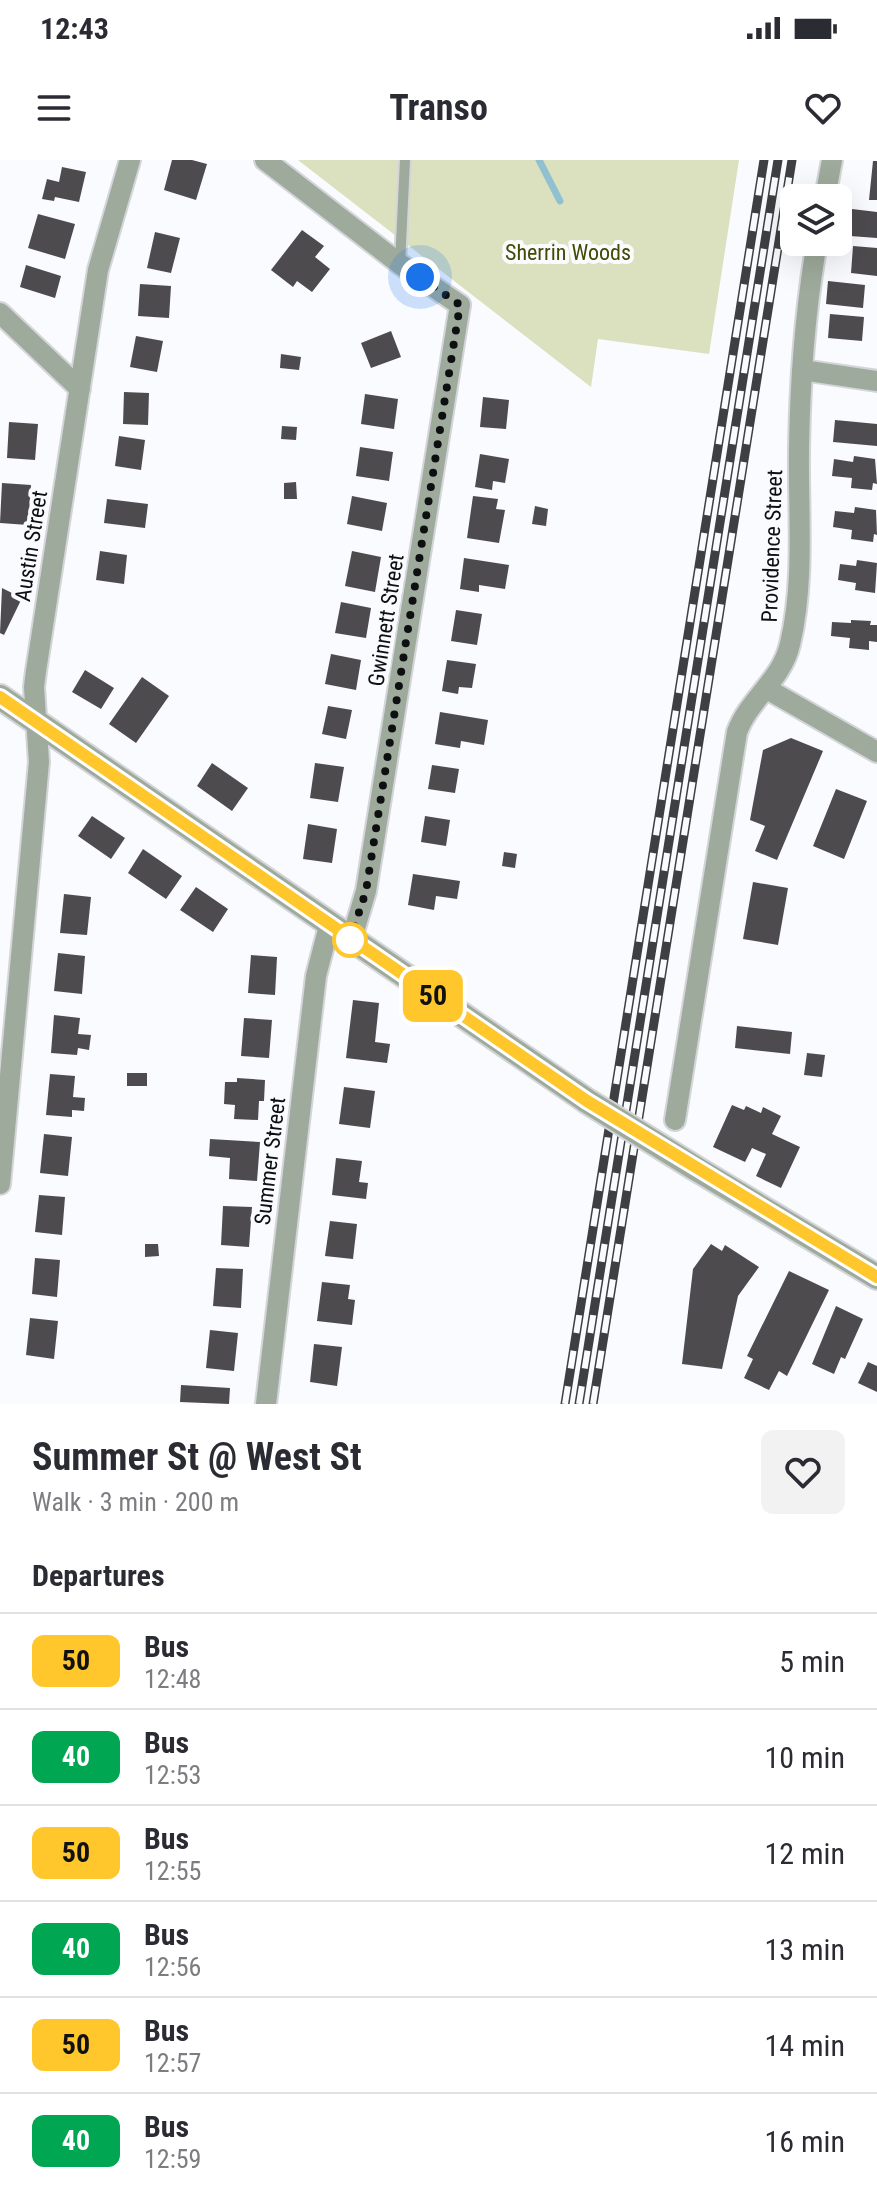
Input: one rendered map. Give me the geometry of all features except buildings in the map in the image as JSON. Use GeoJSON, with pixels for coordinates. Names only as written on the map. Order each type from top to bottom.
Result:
{"type":"FeatureCollection","features":[{"type":"Feature","properties":{"kind":"street","name":"Austin Street"},"geometry":{"type":"LineString","coordinates":[[0,1184],[39,762],[34,687],[36,671],[98,270],[130,160]]}},
{"type":"Feature","properties":{"kind":"street"},"geometry":{"type":"LineString","coordinates":[[265,160],[400,264]]}},
{"type":"Feature","properties":{"kind":"street"},"geometry":{"type":"LineString","coordinates":[[828,184],[832,160]]}},
{"type":"Feature","properties":{"kind":"street","name":"Providence Street"},"geometry":{"type":"LineString","coordinates":[[675,1120],[735,745],[741,723],[784,663],[794,619],[799,559],[804,326],[815,256]]}},
{"type":"Feature","properties":{"kind":"street","name":"Gwinnett Street"},"geometry":{"type":"LineString","coordinates":[[351,941],[366,891],[460,305],[400,264]]}},
{"type":"Feature","properties":{"kind":"street"},"geometry":{"type":"LineString","coordinates":[[0,313],[80,389]]}},
{"type":"Feature","properties":{"kind":"street"},"geometry":{"type":"LineString","coordinates":[[802,370],[877,381]]}},
{"type":"Feature","properties":{"kind":"street"},"geometry":{"type":"LineString","coordinates":[[767,689],[877,752]]}},
{"type":"Feature","properties":{"kind":"street"},"geometry":{"type":"LineString","coordinates":[[0,697],[587,1101],[877,1277]]}},
{"type":"Feature","properties":{"kind":"street","name":"Summer Street"},"geometry":{"type":"LineString","coordinates":[[266,1404],[316,976],[329,926]]}},
{"type":"Feature","properties":{"kind":"lane"},"geometry":{"type":"LineString","coordinates":[[400,264],[405,160]]}},
{"type":"Feature","properties":{"kind":"green space","name":"Sherrin Woods"},"geometry":{"type":"Polygon","coordinates":[[[298,160],[739,160],[709,354],[598,339],[591,387],[298,160]]]}},
{"type":"Feature","properties":{"kind":"waterway"},"geometry":{"type":"LineString","coordinates":[[539,160],[560,201]]}},
{"type":"Feature","properties":{"kind":"railway"},"geometry":{"type":"LineString","coordinates":[[565,1404],[764,160]]}},
{"type":"Feature","properties":{"kind":"railway"},"geometry":{"type":"LineString","coordinates":[[579,1404],[778,160]]}},
{"type":"Feature","properties":{"kind":"railway"},"geometry":{"type":"LineString","coordinates":[[593,1404],[792,160]]}},
{"type":"Feature","properties":{"kind":"bus line","name":"50"},"geometry":{"type":"LineString","coordinates":[[0,697],[587,1101],[877,1277]]}},
{"type":"Feature","properties":{"kind":"route"},"geometry":{"type":"LineString","coordinates":[[350,940],[366,891],[460,305],[420,277]]}}]}
